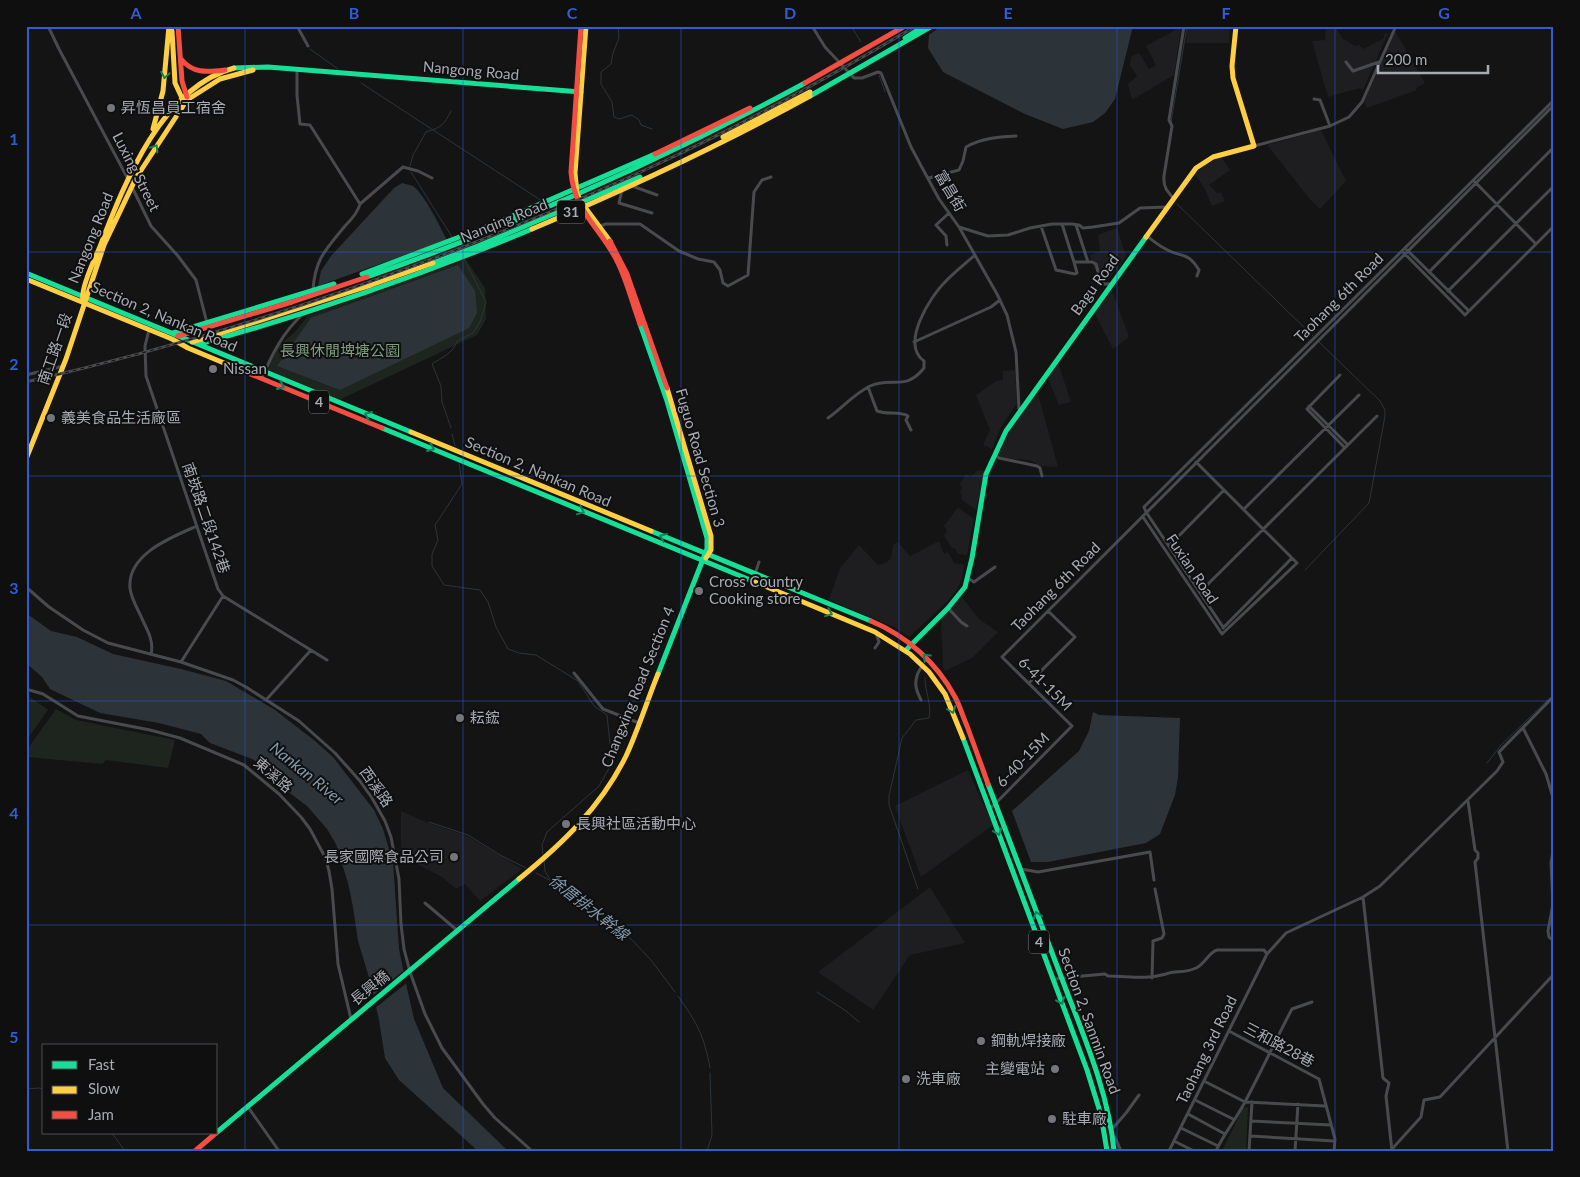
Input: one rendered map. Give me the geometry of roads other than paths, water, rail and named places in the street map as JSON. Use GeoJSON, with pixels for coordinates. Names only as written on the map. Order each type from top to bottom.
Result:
{"type":"FeatureCollection","features":[{"type":"Feature","properties":{"kind":"main road"},"geometry":{"type":"LineString","coordinates":[[170,26],[175,83],[186,97]]}},
{"type":"Feature","properties":{"kind":"main road"},"geometry":{"type":"LineString","coordinates":[[147,144],[159,107],[167,60],[170,26]]}},
{"type":"Feature","properties":{"kind":"main road"},"geometry":{"type":"LineString","coordinates":[[178,26],[182,81],[186,97]]}},
{"type":"Feature","properties":{"kind":"main road","name":"Fuguo Road Section 3"},"geometry":{"type":"LineString","coordinates":[[582,26],[575,192],[581,205],[614,255],[632,296],[687,452],[710,536],[711,550],[707,555]]}},
{"type":"Feature","properties":{"kind":"main road","name":"Fuguo Road Section 3"},"geometry":{"type":"LineString","coordinates":[[579,92],[586,26]]}},
{"type":"Feature","properties":{"kind":"main road","name":"31"},"geometry":{"type":"LineString","coordinates":[[175,336],[207,324],[312,293],[473,233],[575,192],[704,131],[840,62],[892,28],[899,26]]}},
{"type":"Feature","properties":{"kind":"main road","name":"Nanqing Road"},"geometry":{"type":"LineString","coordinates":[[175,336],[378,272],[492,230],[575,192],[658,158],[720,128],[905,26]]}},
{"type":"Feature","properties":{"kind":"main road","name":"Nanqing Road"},"geometry":{"type":"LineString","coordinates":[[185,346],[192,342],[371,285],[478,246],[564,210],[581,205],[699,150],[849,73],[924,26]]}},
{"type":"Feature","properties":{"kind":"main road","name":"31"},"geometry":{"type":"LineString","coordinates":[[185,346],[199,344],[306,312],[391,283],[493,245],[548,222],[581,205],[622,189],[719,144],[932,26]]}},
{"type":"Feature","properties":{"kind":"main road"},"geometry":{"type":"LineString","coordinates":[[1236,26],[1232,66],[1233,78],[1254,146]]}},
{"type":"Feature","properties":{"kind":"main road"},"geometry":{"type":"LineString","coordinates":[[181,59],[188,68],[198,72],[230,69]]}},
{"type":"Feature","properties":{"kind":"main road","name":"Nangong Road"},"geometry":{"type":"LineString","coordinates":[[84,298],[110,218],[147,144],[164,117],[204,82],[230,69],[248,67],[268,68],[579,92]]}},
{"type":"Feature","properties":{"kind":"main road","name":"Nangong Road"},"geometry":{"type":"LineString","coordinates":[[84,298],[104,244],[132,187],[186,97],[235,73],[268,68]]}},
{"type":"Feature","properties":{"kind":"main road"},"geometry":{"type":"LineString","coordinates":[[704,131],[720,128]]}},
{"type":"Feature","properties":{"kind":"main road"},"geometry":{"type":"LineString","coordinates":[[699,150],[719,144]]}},
{"type":"Feature","properties":{"kind":"main road","name":"Bagu Road"},"geometry":{"type":"LineString","coordinates":[[906,650],[960,595],[968,578],[986,474],[1006,431],[1019,411],[1196,168],[1206,160],[1254,146]]}},
{"type":"Feature","properties":{"kind":"main road"},"geometry":{"type":"LineString","coordinates":[[548,222],[564,210]]}},
{"type":"Feature","properties":{"kind":"main road"},"geometry":{"type":"LineString","coordinates":[[473,233],[492,230]]}},
{"type":"Feature","properties":{"kind":"main road"},"geometry":{"type":"LineString","coordinates":[[378,272],[388,264]]}},
{"type":"Feature","properties":{"kind":"main road","name":"Section 2, Nankan Road"},"geometry":{"type":"LineString","coordinates":[[26,273],[175,336],[199,344],[263,375],[702,562],[875,632],[906,650],[934,677],[949,701],[975,770]]}},
{"type":"Feature","properties":{"kind":"main road","name":"Section 2, Nankan Road"},"geometry":{"type":"LineString","coordinates":[[26,279],[84,298],[149,329],[166,336],[175,336],[185,346],[263,375],[899,634],[930,660],[956,698],[980,761]]}},
{"type":"Feature","properties":{"kind":"main road"},"geometry":{"type":"LineString","coordinates":[[371,285],[391,283]]}},
{"type":"Feature","properties":{"kind":"main road","name":"南工路一段"},"geometry":{"type":"LineString","coordinates":[[26,459],[64,366],[84,298]]}},
{"type":"Feature","properties":{"kind":"main road"},"geometry":{"type":"LineString","coordinates":[[702,562],[707,555]]}},
{"type":"Feature","properties":{"kind":"main road","name":"Changxing Road Section 4"},"geometry":{"type":"LineString","coordinates":[[408,973],[578,826],[596,806],[616,774],[639,723],[702,562]]}},
{"type":"Feature","properties":{"kind":"main road","name":"Section 2, Sanmin Road"},"geometry":{"type":"LineString","coordinates":[[980,761],[1080,1027],[1113,1131],[1114,1151]]}},
{"type":"Feature","properties":{"kind":"main road","name":"Section 2, Sanmin Road"},"geometry":{"type":"LineString","coordinates":[[975,770],[1084,1061],[1101,1115],[1106,1151]]}},
{"type":"Feature","properties":{"kind":"main road","name":"長興橋"},"geometry":{"type":"LineString","coordinates":[[218,1131],[408,973]]}},
{"type":"Feature","properties":{"kind":"main road","name":"長興橋"},"geometry":{"type":"LineString","coordinates":[[195,1151],[215,1134]]}},
{"type":"Feature","properties":{"kind":"street","name":"Luxing Street"},"geometry":{"type":"LineString","coordinates":[[48,26],[58,49],[129,180],[151,226],[178,256],[196,280],[207,324]]}},
{"type":"Feature","properties":{"kind":"street"},"geometry":{"type":"LineString","coordinates":[[297,26],[308,46]]}},
{"type":"Feature","properties":{"kind":"street"},"geometry":{"type":"LineString","coordinates":[[812,26],[824,47],[849,73]]}},
{"type":"Feature","properties":{"kind":"street"},"geometry":{"type":"LineString","coordinates":[[1174,198],[1166,190],[1164,184],[1172,126],[1169,120],[1184,26]]}},
{"type":"Feature","properties":{"kind":"street","name":"Bagu Road"},"geometry":{"type":"LineString","coordinates":[[1254,146],[1330,126],[1349,117],[1359,108],[1396,26]]}},
{"type":"Feature","properties":{"kind":"street"},"geometry":{"type":"LineString","coordinates":[[1346,62],[1353,71],[1380,61]]}},
{"type":"Feature","properties":{"kind":"street"},"geometry":{"type":"LineString","coordinates":[[297,70],[300,124],[310,124],[360,204]]}},
{"type":"Feature","properties":{"kind":"street","name":"富昌街"},"geometry":{"type":"LineString","coordinates":[[849,73],[858,79],[878,72],[882,74],[908,141],[939,198],[959,227],[1000,300],[1010,323],[1016,352],[1019,411]]}},
{"type":"Feature","properties":{"kind":"street"},"geometry":{"type":"LineString","coordinates":[[1314,100],[1320,100],[1330,126]]}},
{"type":"Feature","properties":{"kind":"street","name":"Taohang 6th Road"},"geometry":{"type":"LineString","coordinates":[[1475,182],[1554,100]]}},
{"type":"Feature","properties":{"kind":"street","name":"Taohang 6th Road"},"geometry":{"type":"LineString","coordinates":[[1146,512],[1144,507],[1554,106]]}},
{"type":"Feature","properties":{"kind":"street"},"geometry":{"type":"LineString","coordinates":[[929,178],[959,170],[966,147],[975,142],[1016,136]]}},
{"type":"Feature","properties":{"kind":"street"},"geometry":{"type":"LineString","coordinates":[[1429,272],[1554,147]]}},
{"type":"Feature","properties":{"kind":"street"},"geometry":{"type":"LineString","coordinates":[[263,375],[280,340],[306,312],[312,293],[315,268],[320,258],[352,219],[360,204],[403,167],[418,171],[432,178]]}},
{"type":"Feature","properties":{"kind":"street"},"geometry":{"type":"LineString","coordinates":[[597,228],[606,224],[640,224],[679,251],[698,259],[714,262],[720,270],[723,283],[728,286],[748,275],[754,192],[762,180],[771,177]]}},
{"type":"Feature","properties":{"kind":"street"},"geometry":{"type":"LineString","coordinates":[[1475,182],[1536,244]]}},
{"type":"Feature","properties":{"kind":"street"},"geometry":{"type":"LineString","coordinates":[[631,185],[658,195]]}},
{"type":"Feature","properties":{"kind":"street"},"geometry":{"type":"LineString","coordinates":[[1448,291],[1554,186]]}},
{"type":"Feature","properties":{"kind":"street"},"geometry":{"type":"LineString","coordinates":[[622,189],[619,203],[652,213]]}},
{"type":"Feature","properties":{"kind":"street"},"geometry":{"type":"LineString","coordinates":[[959,227],[988,236],[1008,235],[1041,226],[1076,224],[1084,228],[1119,224],[1140,208],[1168,208]]}},
{"type":"Feature","properties":{"kind":"street"},"geometry":{"type":"LineString","coordinates":[[947,245],[946,236],[936,225],[950,214]]}},
{"type":"Feature","properties":{"kind":"street"},"geometry":{"type":"LineString","coordinates":[[1041,226],[1056,270],[1077,273],[1062,224]]}},
{"type":"Feature","properties":{"kind":"street"},"geometry":{"type":"LineString","coordinates":[[1076,224],[1088,262]]}},
{"type":"Feature","properties":{"kind":"street"},"geometry":{"type":"LineString","coordinates":[[1405,251],[1465,315],[1554,226]]}},
{"type":"Feature","properties":{"kind":"street"},"geometry":{"type":"LineString","coordinates":[[1147,236],[1164,248],[1182,254],[1194,261],[1199,270],[1197,276]]}},
{"type":"Feature","properties":{"kind":"street"},"geometry":{"type":"LineString","coordinates":[[1405,251],[1469,311]]}},
{"type":"Feature","properties":{"kind":"street","name":"Taohang 6th Road"},"geometry":{"type":"LineString","coordinates":[[1002,657],[1405,251]]}},
{"type":"Feature","properties":{"kind":"street"},"geometry":{"type":"LineString","coordinates":[[828,418],[868,387],[881,383],[903,383],[919,374],[924,368],[924,361],[917,356],[914,342],[918,325],[933,297],[946,281],[975,255]]}},
{"type":"Feature","properties":{"kind":"street"},"geometry":{"type":"LineString","coordinates":[[1074,262],[1096,264],[1100,279],[1104,284],[1111,284]]}},
{"type":"Feature","properties":{"kind":"street"},"geometry":{"type":"LineString","coordinates":[[914,342],[992,307],[1000,300]]}},
{"type":"Feature","properties":{"kind":"street","name":"南崁路二段142巷"},"geometry":{"type":"LineString","coordinates":[[149,329],[145,346],[144,367],[146,376],[218,589],[223,596],[327,660]]}},
{"type":"Feature","properties":{"kind":"street"},"geometry":{"type":"LineString","coordinates":[[26,375],[64,366]]}},
{"type":"Feature","properties":{"kind":"street"},"geometry":{"type":"LineString","coordinates":[[1340,375],[1308,408],[1346,446]]}},
{"type":"Feature","properties":{"kind":"street"},"geometry":{"type":"LineString","coordinates":[[868,387],[877,411],[889,414],[903,413],[908,416],[906,420],[911,430]]}},
{"type":"Feature","properties":{"kind":"street"},"geometry":{"type":"LineString","coordinates":[[1244,510],[1359,395]]}},
{"type":"Feature","properties":{"kind":"street"},"geometry":{"type":"LineString","coordinates":[[1200,592],[1377,416]]}},
{"type":"Feature","properties":{"kind":"street"},"geometry":{"type":"LineString","coordinates":[[994,455],[999,458],[1037,466],[1040,468],[1042,476]]}},
{"type":"Feature","properties":{"kind":"street"},"geometry":{"type":"LineString","coordinates":[[1196,462],[1298,563],[1222,634]]}},
{"type":"Feature","properties":{"kind":"street"},"geometry":{"type":"LineString","coordinates":[[1169,546],[1224,490]]}},
{"type":"Feature","properties":{"kind":"street","name":"Fuxian Road"},"geometry":{"type":"LineString","coordinates":[[1146,512],[1223,627]]}},
{"type":"Feature","properties":{"kind":"street","name":"Fuxian Road"},"geometry":{"type":"LineString","coordinates":[[1142,517],[1222,634]]}},
{"type":"Feature","properties":{"kind":"street"},"geometry":{"type":"LineString","coordinates":[[151,654],[150,636],[130,588],[131,579],[138,560],[144,555],[175,536],[197,526]]}},
{"type":"Feature","properties":{"kind":"street"},"geometry":{"type":"LineString","coordinates":[[1222,634],[1223,627],[1292,558]]}},
{"type":"Feature","properties":{"kind":"street"},"geometry":{"type":"LineString","coordinates":[[755,574],[759,562]]}},
{"type":"Feature","properties":{"kind":"street"},"geometry":{"type":"LineString","coordinates":[[968,578],[974,582],[995,568]]}},
{"type":"Feature","properties":{"kind":"street","name":"西溪路"},"geometry":{"type":"LineString","coordinates":[[26,587],[49,608],[96,638],[125,649],[181,662],[233,680],[298,721],[335,753],[360,781],[372,798],[385,821],[391,837],[397,860],[401,924],[408,973],[422,1009],[447,1055],[495,1118],[532,1151]]}},
{"type":"Feature","properties":{"kind":"street"},"geometry":{"type":"LineString","coordinates":[[181,662],[223,596]]}},
{"type":"Feature","properties":{"kind":"street"},"geometry":{"type":"LineString","coordinates":[[948,608],[967,626]]}},
{"type":"Feature","properties":{"kind":"street"},"geometry":{"type":"LineString","coordinates":[[1029,684],[1075,637],[1048,611]]}},
{"type":"Feature","properties":{"kind":"street"},"geometry":{"type":"LineString","coordinates":[[875,632],[879,642],[875,648]]}},
{"type":"Feature","properties":{"kind":"street"},"geometry":{"type":"LineString","coordinates":[[266,700],[311,650]]}},
{"type":"Feature","properties":{"kind":"street","name":"6-41-15M"},"geometry":{"type":"LineString","coordinates":[[1002,657],[1072,726]]}},
{"type":"Feature","properties":{"kind":"street"},"geometry":{"type":"LineString","coordinates":[[921,700],[916,689],[916,682],[917,674],[922,668],[922,664]]}},
{"type":"Feature","properties":{"kind":"street"},"geometry":{"type":"LineString","coordinates":[[574,673],[603,709],[639,723]]}},
{"type":"Feature","properties":{"kind":"street","name":"東溪路"},"geometry":{"type":"LineString","coordinates":[[26,689],[43,694],[78,716],[180,738],[244,765],[296,811],[310,829],[325,857],[332,889],[338,964],[351,1020]]}},
{"type":"Feature","properties":{"kind":"street"},"geometry":{"type":"LineString","coordinates":[[1554,696],[1523,728],[1546,774],[1554,801]]}},
{"type":"Feature","properties":{"kind":"street","name":"6-40-15M"},"geometry":{"type":"LineString","coordinates":[[990,809],[1072,726]]}},
{"type":"Feature","properties":{"kind":"street","name":"Taohang 3rd Road"},"geometry":{"type":"LineString","coordinates":[[1170,1151],[1267,954],[1286,933],[1363,897],[1389,877],[1501,767],[1502,757],[1499,752],[1523,728]]}},
{"type":"Feature","properties":{"kind":"street"},"geometry":{"type":"LineString","coordinates":[[1468,801],[1475,850],[1478,853],[1478,858],[1475,862],[1508,1151]]}},
{"type":"Feature","properties":{"kind":"street"},"geometry":{"type":"LineString","coordinates":[[1554,845],[1551,863],[1553,904],[1548,931],[1549,938],[1554,941]]}},
{"type":"Feature","properties":{"kind":"street"},"geometry":{"type":"LineString","coordinates":[[1020,869],[1038,872],[1150,852],[1154,880]]}},
{"type":"Feature","properties":{"kind":"street"},"geometry":{"type":"LineString","coordinates":[[1152,978],[1153,941],[1162,938],[1164,934],[1155,889]]}},
{"type":"Feature","properties":{"kind":"street"},"geometry":{"type":"LineString","coordinates":[[1363,897],[1383,1078],[1388,1083],[1386,1096],[1392,1150]]}},
{"type":"Feature","properties":{"kind":"street"},"geometry":{"type":"LineString","coordinates":[[425,903],[458,930]]}},
{"type":"Feature","properties":{"kind":"street"},"geometry":{"type":"LineString","coordinates":[[1053,981],[1060,978],[1105,974],[1108,976],[1152,978],[1166,973],[1187,972],[1201,965],[1217,950],[1264,950],[1267,954]]}},
{"type":"Feature","properties":{"kind":"street"},"geometry":{"type":"LineString","coordinates":[[1392,1150],[1421,1117],[1424,1100],[1440,1097],[1554,974]]}},
{"type":"Feature","properties":{"kind":"street"},"geometry":{"type":"LineString","coordinates":[[1216,1151],[1233,1119],[1245,1102],[1292,1009],[1312,1002]]}},
{"type":"Feature","properties":{"kind":"street","name":"三和路28巷"},"geometry":{"type":"LineString","coordinates":[[1229,1031],[1319,1079],[1325,1106]]}},
{"type":"Feature","properties":{"kind":"street"},"geometry":{"type":"LineString","coordinates":[[1204,1081],[1245,1102],[1325,1106],[1334,1141],[1334,1151]]}},
{"type":"Feature","properties":{"kind":"street"},"geometry":{"type":"LineString","coordinates":[[1113,1131],[1139,1095]]}},
{"type":"Feature","properties":{"kind":"street"},"geometry":{"type":"LineString","coordinates":[[1195,1100],[1233,1119]]}},
{"type":"Feature","properties":{"kind":"street"},"geometry":{"type":"LineString","coordinates":[[1249,1151],[1252,1102]]}},
{"type":"Feature","properties":{"kind":"street"},"geometry":{"type":"LineString","coordinates":[[1295,1151],[1298,1104]]}},
{"type":"Feature","properties":{"kind":"street"},"geometry":{"type":"LineString","coordinates":[[247,1107],[279,1151]]}},
{"type":"Feature","properties":{"kind":"street"},"geometry":{"type":"LineString","coordinates":[[1188,1114],[1225,1134]]}},
{"type":"Feature","properties":{"kind":"street"},"geometry":{"type":"LineString","coordinates":[[1101,1115],[1113,1131],[1120,1151]]}},
{"type":"Feature","properties":{"kind":"street"},"geometry":{"type":"LineString","coordinates":[[1251,1121],[1330,1125]]}},
{"type":"Feature","properties":{"kind":"street"},"geometry":{"type":"LineString","coordinates":[[1181,1128],[1218,1146]]}},
{"type":"Feature","properties":{"kind":"street"},"geometry":{"type":"LineString","coordinates":[[1250,1136],[1334,1141]]}},
{"type":"Feature","properties":{"kind":"street"},"geometry":{"type":"LineString","coordinates":[[1174,1141],[1194,1151]]}},
{"type":"Feature","properties":{"kind":"water"},"geometry":{"type":"Polygon","coordinates":[[[941,26],[1133,26],[1115,99],[1105,113],[1093,122],[1063,129],[1025,114],[943,72],[928,48],[929,35],[941,26]]]}},
{"type":"Feature","properties":{"kind":"water"},"geometry":{"type":"Polygon","coordinates":[[[402,183],[413,186],[418,190],[447,240],[318,286],[321,271],[331,256],[394,188],[402,183]]]}},
{"type":"Feature","properties":{"kind":"water","name":"長興休閒埤塘公園"},"geometry":{"type":"Polygon","coordinates":[[[458,265],[475,291],[477,313],[469,328],[340,390],[277,366],[311,318],[458,265]]]}},
{"type":"Feature","properties":{"kind":"water","name":"Nankan River"},"geometry":{"type":"Polygon","coordinates":[[[26,613],[51,631],[77,637],[113,654],[226,681],[275,710],[333,757],[374,810],[383,829],[393,862],[399,949],[414,1019],[443,1088],[508,1151],[478,1151],[399,1080],[385,1058],[371,984],[358,941],[348,883],[336,844],[327,829],[307,806],[291,794],[277,775],[252,759],[210,743],[201,734],[159,723],[100,713],[50,689],[42,677],[26,663],[26,613]]]}},
{"type":"Feature","properties":{"kind":"water"},"geometry":{"type":"Polygon","coordinates":[[[1093,712],[1099,715],[1180,718],[1178,777],[1175,795],[1160,834],[1146,843],[1048,862],[1031,862],[1012,811],[1079,751],[1089,731],[1093,712]]]}},
{"type":"Feature","properties":{"kind":"waterway"},"geometry":{"type":"LineString","coordinates":[[618,26],[619,38],[611,64],[601,72],[601,84],[612,102],[614,117],[619,119],[632,115],[639,120],[641,125],[652,129]]}},
{"type":"Feature","properties":{"kind":"waterway"},"geometry":{"type":"LineString","coordinates":[[851,26],[861,42]]}},
{"type":"Feature","properties":{"kind":"waterway"},"geometry":{"type":"LineString","coordinates":[[1171,122],[1187,26]]}},
{"type":"Feature","properties":{"kind":"waterway"},"geometry":{"type":"LineString","coordinates":[[310,49],[338,69]]}},
{"type":"Feature","properties":{"kind":"waterway"},"geometry":{"type":"LineString","coordinates":[[879,75],[885,92]]}},
{"type":"Feature","properties":{"kind":"waterway"},"geometry":{"type":"LineString","coordinates":[[361,83],[542,201]]}},
{"type":"Feature","properties":{"kind":"waterway","name":"徐厝排水幹線"},"geometry":{"type":"LineString","coordinates":[[410,166],[413,155],[426,132],[442,125],[451,111]]}},
{"type":"Feature","properties":{"kind":"waterway","name":"徐厝排水幹線"},"geometry":{"type":"LineString","coordinates":[[411,172],[452,237]]}},
{"type":"Feature","properties":{"kind":"waterway"},"geometry":{"type":"LineString","coordinates":[[1177,204],[1313,336]]}},
{"type":"Feature","properties":{"kind":"waterway","name":"徐厝排水幹線"},"geometry":{"type":"LineString","coordinates":[[451,428],[442,402],[441,386],[432,364],[450,352],[457,341],[473,333],[480,322],[486,302],[464,259]]}},
{"type":"Feature","properties":{"kind":"waterway"},"geometry":{"type":"LineString","coordinates":[[1305,570],[1369,503],[1385,416],[1385,410],[1380,401],[1319,342]]}},
{"type":"Feature","properties":{"kind":"waterway","name":"徐厝排水幹線"},"geometry":{"type":"LineString","coordinates":[[452,434],[455,446]]}},
{"type":"Feature","properties":{"kind":"waterway","name":"徐厝排水幹線"},"geometry":{"type":"LineString","coordinates":[[459,463],[462,484],[435,525],[438,540],[432,554],[432,566],[444,585],[480,590],[488,602],[496,627],[508,649],[519,653],[536,655],[578,681],[594,706],[607,715],[612,763],[599,786],[547,832],[542,845],[543,855]]}},
{"type":"Feature","properties":{"kind":"waterway"},"geometry":{"type":"LineString","coordinates":[[918,889],[889,805],[889,796],[902,738],[916,720],[929,718],[930,708],[925,678]]}},
{"type":"Feature","properties":{"kind":"waterway"},"geometry":{"type":"LineString","coordinates":[[1487,763],[1502,744],[1554,694]]}},
{"type":"Feature","properties":{"kind":"waterway"},"geometry":{"type":"LineString","coordinates":[[429,822],[468,835],[500,855],[526,868]]}},
{"type":"Feature","properties":{"kind":"waterway","name":"徐厝排水幹線"},"geometry":{"type":"LineString","coordinates":[[544,861],[545,871],[551,881]]}},
{"type":"Feature","properties":{"kind":"waterway","name":"徐厝排水幹線"},"geometry":{"type":"LineString","coordinates":[[536,873],[582,897],[631,939],[651,960],[675,992]]}},
{"type":"Feature","properties":{"kind":"waterway"},"geometry":{"type":"LineString","coordinates":[[817,992],[859,1022]]}},
{"type":"Feature","properties":{"kind":"waterway","name":"徐厝排水幹線"},"geometry":{"type":"LineString","coordinates":[[678,996],[699,1030],[710,1068]]}},
{"type":"Feature","properties":{"kind":"waterway","name":"徐厝排水幹線"},"geometry":{"type":"LineString","coordinates":[[707,1151],[712,1135],[710,1073]]}},
{"type":"Feature","properties":{"kind":"waterway"},"geometry":{"type":"LineString","coordinates":[[26,1089],[42,1089]]}},
{"type":"Feature","properties":{"kind":"waterway"},"geometry":{"type":"LineString","coordinates":[[113,1134],[125,1151]]}},
{"type":"Feature","properties":{"kind":"railway"},"geometry":{"type":"LineString","coordinates":[[26,382],[108,362],[269,316],[349,289],[506,230],[660,163],[758,115],[916,26]]}},
{"type":"Feature","properties":{"kind":"place","name":"昇恆昌員工宿舍"},"geometry":{"type":"Point","coordinates":[111,108]}},
{"type":"Feature","properties":{"kind":"place","name":"Nissan"},"geometry":{"type":"Point","coordinates":[213,369]}},
{"type":"Feature","properties":{"kind":"place","name":"義美食品生活廠區"},"geometry":{"type":"Point","coordinates":[51,418]}},
{"type":"Feature","properties":{"kind":"place","name":"Cross Country Cooking store"},"geometry":{"type":"Point","coordinates":[699,591]}},
{"type":"Feature","properties":{"kind":"place","name":"耘鋐"},"geometry":{"type":"Point","coordinates":[460,718]}},
{"type":"Feature","properties":{"kind":"place","name":"長興社區活動中心"},"geometry":{"type":"Point","coordinates":[566,824]}},
{"type":"Feature","properties":{"kind":"place","name":"長家國際食品公司"},"geometry":{"type":"Point","coordinates":[454,857]}},
{"type":"Feature","properties":{"kind":"place","name":"鋼軌焊接廠"},"geometry":{"type":"Point","coordinates":[981,1041]}},
{"type":"Feature","properties":{"kind":"place","name":"主變電站"},"geometry":{"type":"Point","coordinates":[1055,1069]}},
{"type":"Feature","properties":{"kind":"place","name":"洗車廠"},"geometry":{"type":"Point","coordinates":[906,1079]}},
{"type":"Feature","properties":{"kind":"place","name":"駐車廠"},"geometry":{"type":"Point","coordinates":[1052,1119]}}]}
